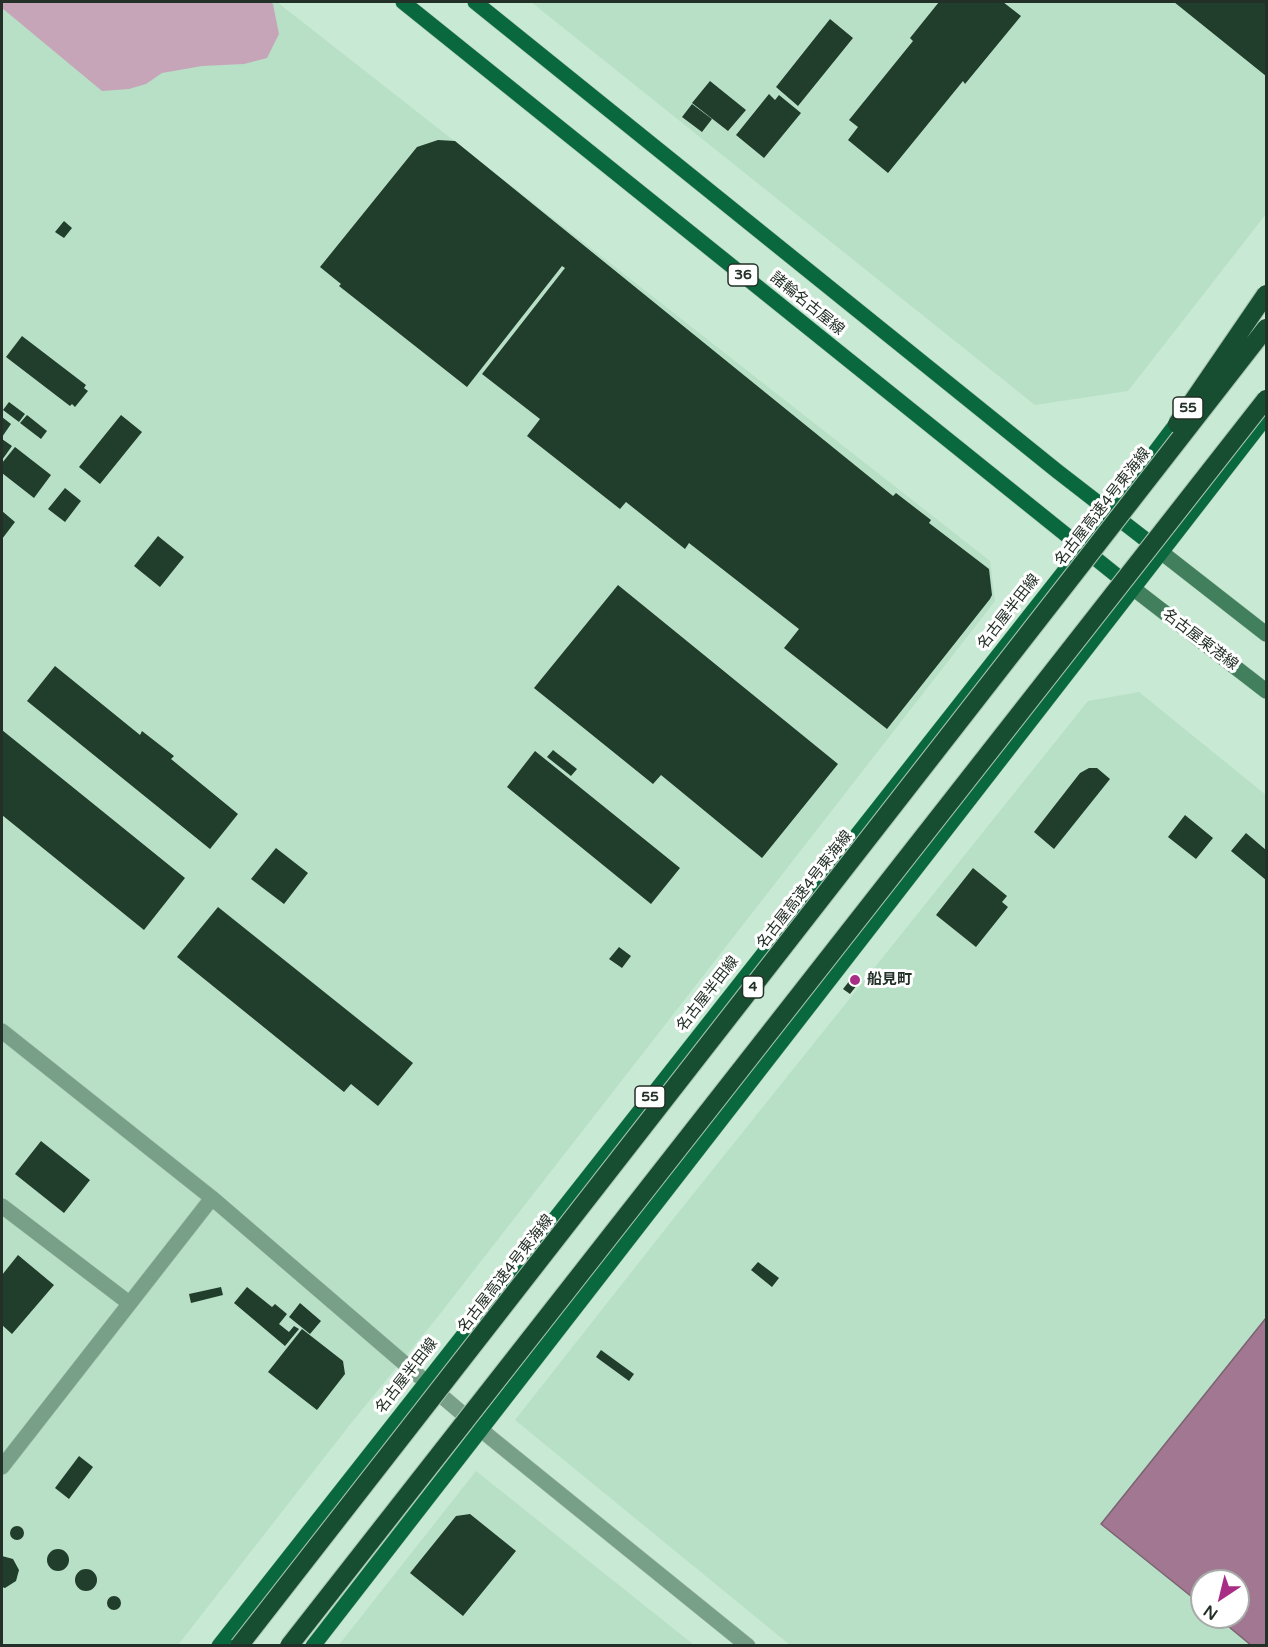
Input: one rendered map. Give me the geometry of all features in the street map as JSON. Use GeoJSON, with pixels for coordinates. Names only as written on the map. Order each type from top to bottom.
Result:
{"type":"FeatureCollection","features":[{"type":"Feature","properties":{"kind":"highway"},"geometry":{"type":"LineString","coordinates":[[1077,569],[1266,294]]}},
{"type":"Feature","properties":{"kind":"highway","name":"名古屋高速4号東海線"},"geometry":{"type":"LineString","coordinates":[[239,1646],[1266,328]]}},
{"type":"Feature","properties":{"kind":"highway"},"geometry":{"type":"LineString","coordinates":[[289,1646],[1266,399]]}},
{"type":"Feature","properties":{"kind":"main road","name":"諸輪名古屋線"},"geometry":{"type":"LineString","coordinates":[[403,2],[1134,589]]}},
{"type":"Feature","properties":{"kind":"main road","name":"諸輪名古屋線"},"geometry":{"type":"LineString","coordinates":[[475,2],[1161,552]]}},
{"type":"Feature","properties":{"kind":"main road","name":"名古屋半田線"},"geometry":{"type":"LineString","coordinates":[[219,1646],[1082,549],[1266,305]]}},
{"type":"Feature","properties":{"kind":"main road"},"geometry":{"type":"LineString","coordinates":[[312,1646],[1266,417]]}},
{"type":"Feature","properties":{"kind":"main road"},"geometry":{"type":"LineString","coordinates":[[1161,552],[1266,634]]}},
{"type":"Feature","properties":{"kind":"main road","name":"名古屋東港線"},"geometry":{"type":"LineString","coordinates":[[1134,589],[1266,691]]}},
{"type":"Feature","properties":{"kind":"street"},"geometry":{"type":"LineString","coordinates":[[2,1031],[212,1197],[482,1429],[748,1646]]}},
{"type":"Feature","properties":{"kind":"street"},"geometry":{"type":"LineString","coordinates":[[2,1467],[212,1197]]}},
{"type":"Feature","properties":{"kind":"street"},"geometry":{"type":"LineString","coordinates":[[2,1206],[129,1303]]}},
{"type":"Feature","properties":{"kind":"shaded area"},"geometry":{"type":"Polygon","coordinates":[[[2,2],[277,2],[990,561],[995,601],[436,1319],[352,1422],[178,1645],[2,1646],[2,2]]]}},
{"type":"Feature","properties":{"kind":"shaded area"},"geometry":{"type":"Polygon","coordinates":[[[2,2],[270,2],[273,4],[279,34],[267,58],[244,64],[202,66],[162,73],[146,84],[129,89],[102,91],[2,8],[2,2]]]}},
{"type":"Feature","properties":{"kind":"shaded area"},"geometry":{"type":"Polygon","coordinates":[[[531,2],[1266,2],[1266,214],[1128,391],[1035,405],[531,2]]]}},
{"type":"Feature","properties":{"kind":"shaded area"},"geometry":{"type":"Polygon","coordinates":[[[1139,692],[1266,795],[1266,1318],[1101,1524],[1190,1595],[1190,1629],[1232,1629],[1252,1645],[790,1645],[515,1420],[1088,701],[1139,692]]]}},
{"type":"Feature","properties":{"kind":"shaded area"},"geometry":{"type":"Polygon","coordinates":[[[1266,1318],[1266,1645],[1252,1646],[1231,1629],[1250,1629],[1250,1569],[1190,1569],[1190,1595],[1101,1524],[1266,1318]]]}},
{"type":"Feature","properties":{"kind":"shaded area"},"geometry":{"type":"Polygon","coordinates":[[[476,1471],[694,1645],[338,1646],[476,1471]]]}},
{"type":"Feature","properties":{"kind":"building"},"geometry":{"type":"Polygon","coordinates":[[[939,2],[1003,2],[1021,16],[965,84],[963,81],[888,173],[848,140],[858,127],[849,120],[913,41],[910,38],[939,2]]]}},
{"type":"Feature","properties":{"kind":"building"},"geometry":{"type":"Polygon","coordinates":[[[1174,2],[1266,2],[1266,76],[1174,2]]]}},
{"type":"Feature","properties":{"kind":"building"},"geometry":{"type":"Polygon","coordinates":[[[830,19],[853,38],[798,106],[776,87],[830,19]]]}},
{"type":"Feature","properties":{"kind":"building"},"geometry":{"type":"Polygon","coordinates":[[[710,81],[746,110],[728,131],[692,103],[710,81]]]}},
{"type":"Feature","properties":{"kind":"building"},"geometry":{"type":"Polygon","coordinates":[[[769,94],[775,100],[779,95],[801,113],[764,158],[736,135],[769,94]]]}},
{"type":"Feature","properties":{"kind":"building"},"geometry":{"type":"Polygon","coordinates":[[[692,104],[712,119],[702,132],[682,117],[692,104]]]}},
{"type":"Feature","properties":{"kind":"building"},"geometry":{"type":"Polygon","coordinates":[[[438,140],[455,141],[893,496],[896,493],[931,520],[929,523],[989,569],[992,595],[990,599],[887,729],[784,648],[799,629],[689,543],[685,549],[626,502],[620,509],[527,436],[540,419],[482,374],[565,268],[562,266],[467,387],[339,286],[341,284],[320,267],[417,147],[438,140]]]}},
{"type":"Feature","properties":{"kind":"building"},"geometry":{"type":"Polygon","coordinates":[[[64,221],[72,228],[64,238],[55,232],[64,221]]]}},
{"type":"Feature","properties":{"kind":"building"},"geometry":{"type":"Polygon","coordinates":[[[22,336],[86,385],[84,388],[88,391],[75,407],[72,404],[70,406],[6,357],[22,336]]]}},
{"type":"Feature","properties":{"kind":"building"},"geometry":{"type":"Polygon","coordinates":[[[9,402],[25,414],[19,422],[3,410],[9,402]]]}},
{"type":"Feature","properties":{"kind":"building"},"geometry":{"type":"Polygon","coordinates":[[[27,415],[47,431],[41,439],[20,423],[27,415]]]}},
{"type":"Feature","properties":{"kind":"building"},"geometry":{"type":"Polygon","coordinates":[[[121,415],[142,432],[100,484],[79,467],[121,415]]]}},
{"type":"Feature","properties":{"kind":"building"},"geometry":{"type":"Polygon","coordinates":[[[2,417],[11,424],[2,437],[2,417]]]}},
{"type":"Feature","properties":{"kind":"building"},"geometry":{"type":"Polygon","coordinates":[[[2,439],[12,446],[2,460],[2,439]]]}},
{"type":"Feature","properties":{"kind":"building"},"geometry":{"type":"Polygon","coordinates":[[[15,447],[51,475],[34,498],[2,473],[2,463],[15,447]]]}},
{"type":"Feature","properties":{"kind":"building"},"geometry":{"type":"Polygon","coordinates":[[[65,488],[81,501],[65,522],[48,509],[65,488]]]}},
{"type":"Feature","properties":{"kind":"building"},"geometry":{"type":"Polygon","coordinates":[[[2,511],[15,522],[2,539],[2,511]]]}},
{"type":"Feature","properties":{"kind":"building"},"geometry":{"type":"Polygon","coordinates":[[[158,536],[184,557],[160,587],[134,566],[158,536]]]}},
{"type":"Feature","properties":{"kind":"building"},"geometry":{"type":"Polygon","coordinates":[[[618,585],[838,764],[762,858],[661,775],[653,784],[534,688],[618,585]]]}},
{"type":"Feature","properties":{"kind":"building"},"geometry":{"type":"Polygon","coordinates":[[[55,666],[140,735],[142,731],[174,756],[171,759],[238,814],[210,849],[27,701],[55,666]]]}},
{"type":"Feature","properties":{"kind":"building"},"geometry":{"type":"Polygon","coordinates":[[[2,730],[185,878],[144,930],[2,815],[2,730]]]}},
{"type":"Feature","properties":{"kind":"building"},"geometry":{"type":"Polygon","coordinates":[[[553,750],[577,769],[571,776],[547,757],[553,750]]]}},
{"type":"Feature","properties":{"kind":"building"},"geometry":{"type":"Polygon","coordinates":[[[535,751],[680,868],[651,904],[507,787],[535,751]]]}},
{"type":"Feature","properties":{"kind":"building"},"geometry":{"type":"Polygon","coordinates":[[[1089,768],[1097,768],[1110,779],[1054,849],[1034,832],[1080,773],[1089,768]]]}},
{"type":"Feature","properties":{"kind":"building"},"geometry":{"type":"Polygon","coordinates":[[[1185,815],[1213,838],[1196,859],[1168,837],[1185,815]]]}},
{"type":"Feature","properties":{"kind":"building"},"geometry":{"type":"Polygon","coordinates":[[[1246,833],[1266,850],[1266,880],[1231,851],[1246,833]]]}},
{"type":"Feature","properties":{"kind":"building"},"geometry":{"type":"Polygon","coordinates":[[[276,848],[308,873],[284,904],[251,879],[276,848]]]}},
{"type":"Feature","properties":{"kind":"building"},"geometry":{"type":"Polygon","coordinates":[[[973,868],[1007,896],[1002,902],[1008,907],[976,947],[936,915],[973,868]]]}},
{"type":"Feature","properties":{"kind":"building"},"geometry":{"type":"Polygon","coordinates":[[[218,907],[413,1063],[378,1106],[351,1084],[344,1092],[177,957],[218,907]]]}},
{"type":"Feature","properties":{"kind":"building"},"geometry":{"type":"Polygon","coordinates":[[[619,947],[631,956],[622,968],[609,959],[619,947]]]}},
{"type":"Feature","properties":{"kind":"building"},"geometry":{"type":"Polygon","coordinates":[[[854,975],[861,980],[850,994],[843,989],[854,975]]]}},
{"type":"Feature","properties":{"kind":"building"},"geometry":{"type":"Polygon","coordinates":[[[41,1141],[90,1180],[64,1213],[15,1174],[41,1141]]]}},
{"type":"Feature","properties":{"kind":"building"},"geometry":{"type":"Polygon","coordinates":[[[18,1255],[54,1285],[12,1334],[2,1325],[2,1275],[18,1255]]]}},
{"type":"Feature","properties":{"kind":"building"},"geometry":{"type":"Polygon","coordinates":[[[758,1262],[779,1278],[772,1287],[751,1270],[758,1262]]]}},
{"type":"Feature","properties":{"kind":"building"},"geometry":{"type":"Polygon","coordinates":[[[221,1287],[223,1295],[191,1303],[189,1294],[221,1287]]]}},
{"type":"Feature","properties":{"kind":"building"},"geometry":{"type":"Polygon","coordinates":[[[247,1287],[272,1307],[275,1304],[287,1314],[279,1324],[289,1332],[294,1326],[299,1329],[285,1346],[234,1303],[247,1287]]]}},
{"type":"Feature","properties":{"kind":"building"},"geometry":{"type":"Polygon","coordinates":[[[300,1303],[321,1321],[310,1334],[289,1317],[300,1303]]]}},
{"type":"Feature","properties":{"kind":"building"},"geometry":{"type":"Polygon","coordinates":[[[302,1329],[343,1361],[345,1374],[317,1410],[268,1372],[302,1329]]]}},
{"type":"Feature","properties":{"kind":"building"},"geometry":{"type":"Polygon","coordinates":[[[601,1350],[634,1374],[629,1381],[596,1357],[601,1350]]]}},
{"type":"Feature","properties":{"kind":"building"},"geometry":{"type":"Polygon","coordinates":[[[79,1456],[93,1467],[69,1499],[55,1488],[79,1456]]]}},
{"type":"Feature","properties":{"kind":"building"},"geometry":{"type":"Polygon","coordinates":[[[470,1514],[516,1551],[463,1616],[410,1573],[456,1516],[470,1514]]]}},
{"type":"Feature","properties":{"kind":"building"},"geometry":{"type":"Polygon","coordinates":[[[14,1526],[20,1526],[24,1533],[20,1540],[14,1540],[10,1536],[10,1530],[14,1526]]]}},
{"type":"Feature","properties":{"kind":"building"},"geometry":{"type":"Polygon","coordinates":[[[58,1549],[66,1552],[69,1560],[66,1568],[58,1571],[50,1568],[47,1560],[50,1552],[58,1549]]]}},
{"type":"Feature","properties":{"kind":"building"},"geometry":{"type":"Polygon","coordinates":[[[2,1556],[13,1559],[19,1570],[16,1581],[5,1588],[2,1587],[2,1556]]]}},
{"type":"Feature","properties":{"kind":"building"},"geometry":{"type":"Polygon","coordinates":[[[86,1569],[94,1572],[97,1580],[94,1588],[86,1591],[78,1588],[75,1580],[78,1572],[86,1569]]]}},
{"type":"Feature","properties":{"kind":"building"},"geometry":{"type":"Polygon","coordinates":[[[111,1596],[117,1596],[121,1603],[117,1610],[111,1610],[107,1606],[107,1600],[111,1596]]]}},
{"type":"Feature","properties":{"kind":"place","name":"船見町"},"geometry":{"type":"Point","coordinates":[855,980]}}]}
